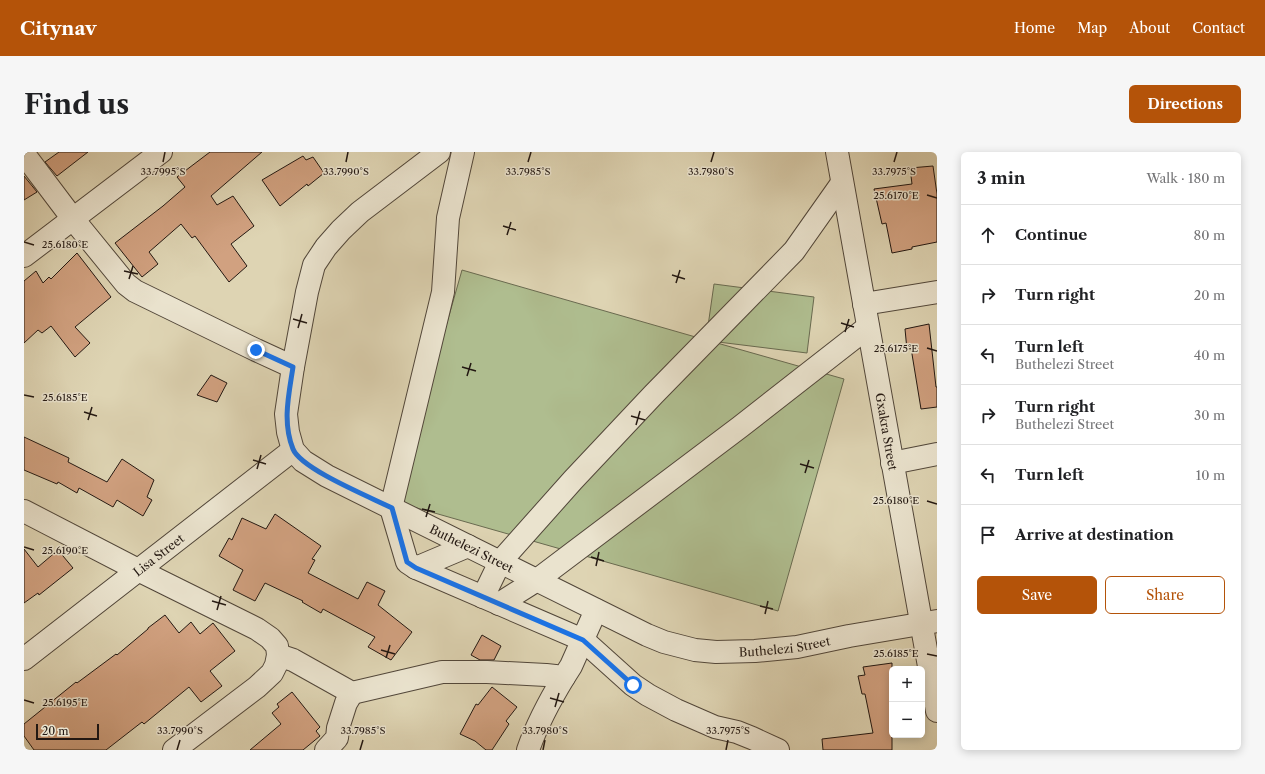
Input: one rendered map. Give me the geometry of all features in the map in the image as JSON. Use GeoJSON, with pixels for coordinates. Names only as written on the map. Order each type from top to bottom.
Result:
{"type":"FeatureCollection","features":[{"type":"Feature","properties":{"kind":"street"},"geometry":{"type":"LineString","coordinates":[[24,256],[161,152]]}},
{"type":"Feature","properties":{"kind":"street"},"geometry":{"type":"LineString","coordinates":[[293,450],[288,432],[286,414],[307,292],[314,265],[326,247],[360,212],[439,152]]}},
{"type":"Feature","properties":{"kind":"street"},"geometry":{"type":"LineString","coordinates":[[463,152],[448,218],[443,292],[392,508],[407,562],[416,568],[583,640],[633,685],[676,710],[716,727],[737,732],[778,750]]}},
{"type":"Feature","properties":{"kind":"street","name":"Gxakra Street"},"geometry":{"type":"LineString","coordinates":[[837,152],[892,463],[929,622],[937,711]]}},
{"type":"Feature","properties":{"kind":"street"},"geometry":{"type":"LineString","coordinates":[[24,154],[73,219],[126,284],[136,291],[293,367]]}},
{"type":"Feature","properties":{"kind":"street"},"geometry":{"type":"LineString","coordinates":[[491,601],[500,562],[573,480],[653,395],[794,251],[842,183]]}},
{"type":"Feature","properties":{"kind":"street"},"geometry":{"type":"LineString","coordinates":[[864,304],[937,292]]}},
{"type":"Feature","properties":{"kind":"street"},"geometry":{"type":"LineString","coordinates":[[491,601],[536,580],[740,427],[868,327]]}},
{"type":"Feature","properties":{"kind":"street","name":"Buthelezi Street"},"geometry":{"type":"LineString","coordinates":[[293,450],[303,461],[327,476],[596,610],[664,642],[695,650],[716,652],[755,651],[797,647],[929,622]]}},
{"type":"Feature","properties":{"kind":"street","name":"Lisa Street"},"geometry":{"type":"LineString","coordinates":[[24,659],[293,450]]}},
{"type":"Feature","properties":{"kind":"street"},"geometry":{"type":"LineString","coordinates":[[892,463],[937,454]]}},
{"type":"Feature","properties":{"kind":"street"},"geometry":{"type":"LineString","coordinates":[[24,511],[257,629],[270,638],[277,646],[278,655],[276,665],[272,673],[257,687],[174,750]]}},
{"type":"Feature","properties":{"kind":"street"},"geometry":{"type":"LineString","coordinates":[[416,568],[468,546]]}},
{"type":"Feature","properties":{"kind":"street"},"geometry":{"type":"LineString","coordinates":[[528,750],[550,701],[571,666],[596,610]]}},
{"type":"Feature","properties":{"kind":"street"},"geometry":{"type":"LineString","coordinates":[[278,655],[293,660],[352,693],[442,672],[487,672],[564,677]]}},
{"type":"Feature","properties":{"kind":"street"},"geometry":{"type":"LineString","coordinates":[[326,750],[337,738],[338,728],[344,709],[352,693]]}},
{"type":"Feature","properties":{"kind":"green space"},"geometry":{"type":"Polygon","coordinates":[[[462,270],[706,340],[714,284],[814,297],[807,353],[710,341],[844,379],[778,611],[396,502],[462,270]]]}},
{"type":"Feature","properties":{"kind":"building"},"geometry":{"type":"Polygon","coordinates":[[[59,152],[88,152],[57,176],[45,162],[59,152]]]}},
{"type":"Feature","properties":{"kind":"building"},"geometry":{"type":"Polygon","coordinates":[[[210,152],[262,152],[211,196],[217,205],[233,196],[254,226],[231,244],[247,266],[229,282],[195,236],[192,238],[181,224],[149,252],[158,264],[142,277],[115,243],[185,187],[177,177],[210,152]]]}},
{"type":"Feature","properties":{"kind":"building"},"geometry":{"type":"Polygon","coordinates":[[[303,156],[306,160],[313,157],[324,173],[308,186],[307,184],[280,206],[262,180],[303,156]]]}},
{"type":"Feature","properties":{"kind":"building"},"geometry":{"type":"Polygon","coordinates":[[[933,166],[937,194],[937,242],[892,253],[886,223],[882,224],[874,189],[912,184],[910,168],[933,166]]]}},
{"type":"Feature","properties":{"kind":"building"},"geometry":{"type":"Polygon","coordinates":[[[24,176],[37,192],[24,200],[24,176]]]}},
{"type":"Feature","properties":{"kind":"building"},"geometry":{"type":"Polygon","coordinates":[[[77,253],[111,297],[75,327],[90,343],[75,357],[51,326],[42,333],[38,330],[24,343],[24,281],[36,271],[43,283],[49,277],[51,279],[77,253]]]}},
{"type":"Feature","properties":{"kind":"building"},"geometry":{"type":"Polygon","coordinates":[[[929,324],[937,387],[937,407],[921,409],[911,348],[907,350],[905,329],[929,324]]]}},
{"type":"Feature","properties":{"kind":"building"},"geometry":{"type":"Polygon","coordinates":[[[211,375],[227,383],[217,402],[197,395],[211,375]]]}},
{"type":"Feature","properties":{"kind":"building"},"geometry":{"type":"Polygon","coordinates":[[[24,437],[69,458],[68,462],[107,482],[122,459],[154,480],[147,497],[152,500],[143,516],[117,500],[113,507],[79,488],[77,493],[58,482],[57,484],[24,470],[24,437]]]}},
{"type":"Feature","properties":{"kind":"building"},"geometry":{"type":"Polygon","coordinates":[[[275,514],[321,546],[312,559],[315,560],[308,573],[358,599],[367,582],[385,591],[378,605],[412,632],[391,660],[368,647],[375,637],[323,609],[321,613],[302,602],[303,601],[265,583],[255,601],[233,590],[243,570],[219,556],[229,538],[232,540],[242,518],[266,529],[275,514]]]}},
{"type":"Feature","properties":{"kind":"building"},"geometry":{"type":"Polygon","coordinates":[[[24,549],[38,567],[58,550],[73,568],[39,595],[38,593],[24,603],[24,549]]]}},
{"type":"Feature","properties":{"kind":"building"},"geometry":{"type":"Polygon","coordinates":[[[165,615],[179,633],[191,622],[200,634],[213,623],[235,651],[210,671],[222,686],[201,702],[189,687],[144,724],[142,722],[106,750],[34,750],[24,736],[24,724],[76,682],[77,683],[116,654],[117,655],[165,615]]]}},
{"type":"Feature","properties":{"kind":"building"},"geometry":{"type":"Polygon","coordinates":[[[482,635],[501,646],[494,660],[480,660],[471,655],[482,635]]]}},
{"type":"Feature","properties":{"kind":"building"},"geometry":{"type":"Polygon","coordinates":[[[892,663],[892,666],[889,666],[889,738],[892,738],[892,750],[823,750],[822,739],[873,733],[865,694],[862,694],[858,676],[865,675],[863,667],[892,663]]]}},
{"type":"Feature","properties":{"kind":"building"},"geometry":{"type":"Polygon","coordinates":[[[492,687],[517,707],[506,721],[509,724],[492,750],[486,750],[475,741],[460,734],[476,704],[478,705],[492,687]]]}},
{"type":"Feature","properties":{"kind":"building"},"geometry":{"type":"Polygon","coordinates":[[[292,692],[320,727],[316,731],[320,736],[303,750],[250,750],[281,724],[272,713],[279,707],[277,704],[292,692]]]}},
{"type":"Feature","properties":{"kind":"route"},"geometry":{"type":"LineString","coordinates":[[256,350],[293,367],[286,414],[288,432],[293,450],[303,461],[327,476],[392,508],[407,562],[416,568],[583,640],[633,685]]}}]}
